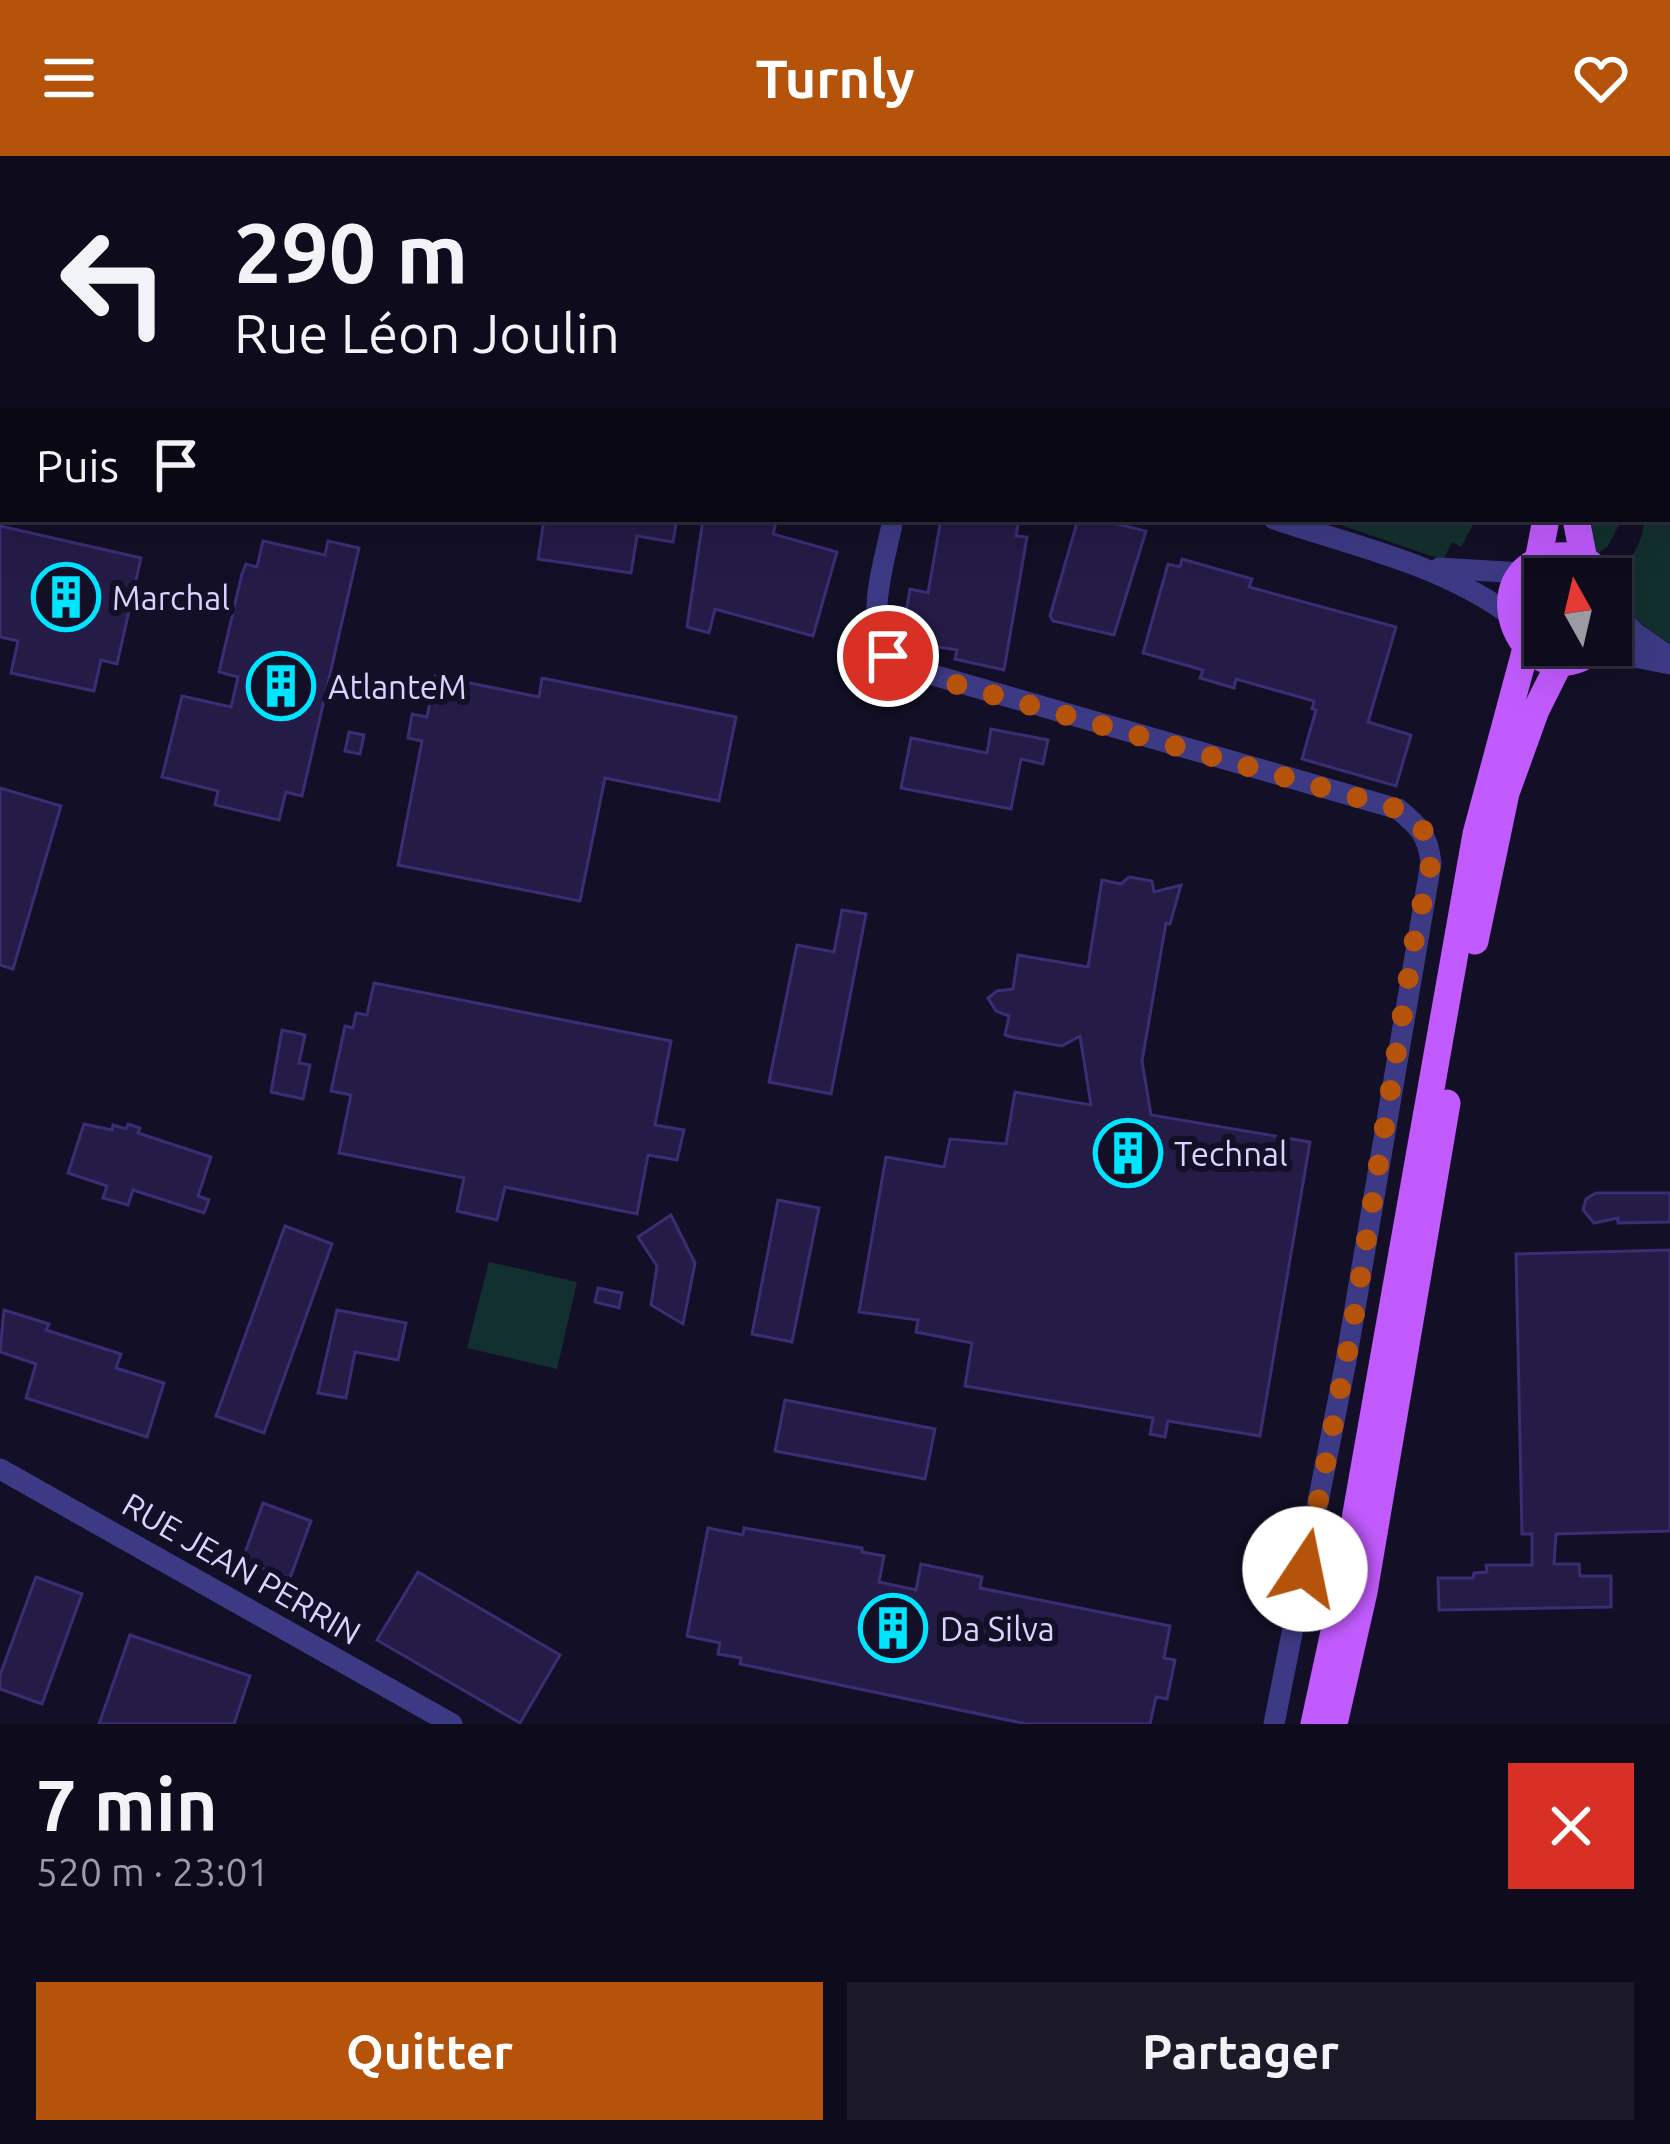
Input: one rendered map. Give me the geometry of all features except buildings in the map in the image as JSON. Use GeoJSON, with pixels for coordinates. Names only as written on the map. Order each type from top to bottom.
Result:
{"type":"FeatureCollection","features":[{"type":"Feature","properties":{"kind":"main road"},"geometry":{"type":"LineString","coordinates":[[1533,558],[1545,522]]}},
{"type":"Feature","properties":{"kind":"main road"},"geometry":{"type":"LineString","coordinates":[[1577,522],[1584,558]]}},
{"type":"Feature","properties":{"kind":"main road"},"geometry":{"type":"LineString","coordinates":[[1524,575],[1512,592],[1509,614],[1524,645]]}},
{"type":"Feature","properties":{"kind":"main road"},"geometry":{"type":"LineString","coordinates":[[1314,1724],[1340,1604],[1476,834],[1524,656]]}},
{"type":"Feature","properties":{"kind":"main road"},"geometry":{"type":"LineString","coordinates":[[1334,1724],[1364,1592],[1468,976],[1506,794],[1536,710],[1558,666]]}},
{"type":"Feature","properties":{"kind":"street"},"geometry":{"type":"LineString","coordinates":[[893,522],[877,634],[895,664],[1398,809],[1423,830],[1429,843],[1431,863],[1346,1361],[1274,1724]]}},
{"type":"Feature","properties":{"kind":"street"},"geometry":{"type":"LineString","coordinates":[[1283,522],[1421,566],[1479,592],[1509,614]]}},
{"type":"Feature","properties":{"kind":"street"},"geometry":{"type":"LineString","coordinates":[[1421,566],[1524,567]]}},
{"type":"Feature","properties":{"kind":"street"},"geometry":{"type":"LineString","coordinates":[[1632,630],[1670,660]]}},
{"type":"Feature","properties":{"kind":"street"},"geometry":{"type":"LineString","coordinates":[[1632,656],[1670,660]]}},
{"type":"Feature","properties":{"kind":"street","name":"RUE JEAN PERRIN"},"geometry":{"type":"LineString","coordinates":[[0,1469],[452,1724]]}},
{"type":"Feature","properties":{"kind":"green space"},"geometry":{"type":"Polygon","coordinates":[[[1332,522],[1474,522],[1461,547],[1452,542],[1443,560],[1332,522]]]}},
{"type":"Feature","properties":{"kind":"green space"},"geometry":{"type":"Polygon","coordinates":[[[1586,522],[1620,522],[1608,546],[1596,555],[1586,522]]]}},
{"type":"Feature","properties":{"kind":"green space"},"geometry":{"type":"Polygon","coordinates":[[[1644,522],[1670,522],[1670,643],[1632,614],[1632,558],[1644,522]]]}},
{"type":"Feature","properties":{"kind":"green space"},"geometry":{"type":"Polygon","coordinates":[[[489,1262],[577,1282],[557,1369],[467,1348],[489,1262]]]}},
{"type":"Feature","properties":{"kind":"place","name":"Marchal"},"geometry":{"type":"Point","coordinates":[66,597]}},
{"type":"Feature","properties":{"kind":"place","name":"AtlanteM"},"geometry":{"type":"Point","coordinates":[281,686]}},
{"type":"Feature","properties":{"kind":"place","name":"Technal"},"geometry":{"type":"Point","coordinates":[1128,1153]}},
{"type":"Feature","properties":{"kind":"place","name":"Da Silva"},"geometry":{"type":"Point","coordinates":[893,1628]}},
{"type":"Feature","properties":{"kind":"route"},"geometry":{"type":"LineString","coordinates":[[888,656],[909,671],[1398,809],[1423,830],[1429,843],[1431,863],[1415,936],[1366,1250],[1305,1569]]}}]}
